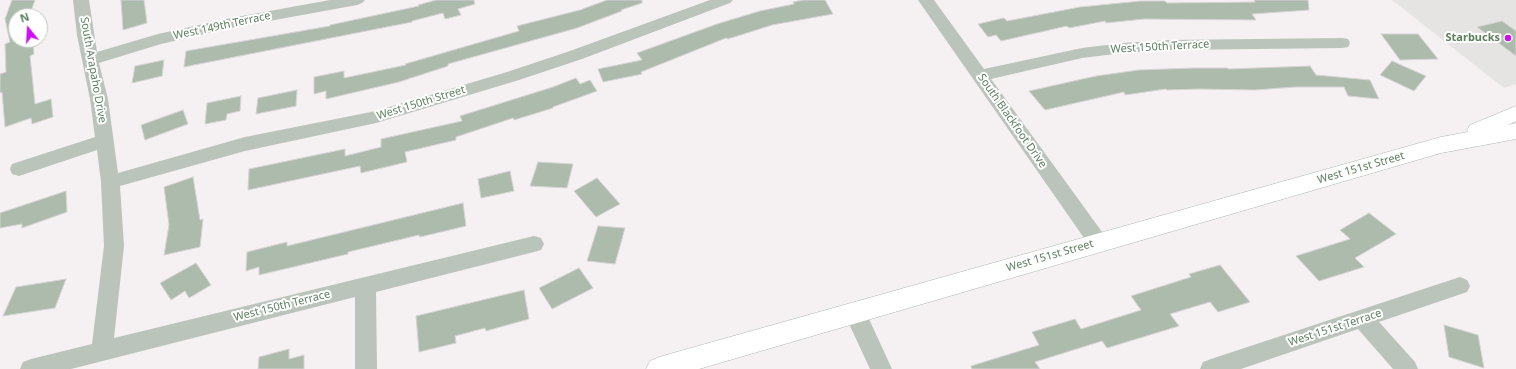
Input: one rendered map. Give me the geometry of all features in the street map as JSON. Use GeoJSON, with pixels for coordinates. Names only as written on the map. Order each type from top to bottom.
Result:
{"type":"FeatureCollection","features":[{"type":"Feature","properties":{"kind":"main road","name":"West 151st Street"},"geometry":{"type":"LineString","coordinates":[[1441,145],[1516,112]]}},
{"type":"Feature","properties":{"kind":"main road","name":"West 151st Street"},"geometry":{"type":"LineString","coordinates":[[659,369],[1098,242],[1441,145],[1510,131]]}},
{"type":"Feature","properties":{"kind":"street","name":"South Arapaho Drive"},"geometry":{"type":"LineString","coordinates":[[81,0],[85,35],[99,99],[110,182],[114,246],[102,351]]}},
{"type":"Feature","properties":{"kind":"street","name":"West 149th Terrace"},"geometry":{"type":"LineString","coordinates":[[90,60],[158,39],[231,23],[357,0]]}},
{"type":"Feature","properties":{"kind":"street","name":"West 150th Street"},"geometry":{"type":"LineString","coordinates":[[110,182],[245,144],[376,117],[569,58],[726,0]]}},
{"type":"Feature","properties":{"kind":"street","name":"South Blackfoot Drive"},"geometry":{"type":"LineString","coordinates":[[926,0],[1098,242]]}},
{"type":"Feature","properties":{"kind":"street","name":"West 150th Terrace"},"geometry":{"type":"LineString","coordinates":[[980,76],[1082,53],[1123,48],[1170,45],[1342,43]]}},
{"type":"Feature","properties":{"kind":"street"},"geometry":{"type":"LineString","coordinates":[[19,169],[104,141]]}},
{"type":"Feature","properties":{"kind":"street","name":"West 150th Terrace"},"geometry":{"type":"LineString","coordinates":[[31,369],[534,244]]}},
{"type":"Feature","properties":{"kind":"street"},"geometry":{"type":"LineString","coordinates":[[365,286],[366,369]]}},
{"type":"Feature","properties":{"kind":"street","name":"West 151st Terrace"},"geometry":{"type":"LineString","coordinates":[[1211,369],[1460,286]]}},
{"type":"Feature","properties":{"kind":"street"},"geometry":{"type":"LineString","coordinates":[[855,313],[881,369]]}},
{"type":"Feature","properties":{"kind":"street"},"geometry":{"type":"LineString","coordinates":[[1362,319],[1407,369]]}},
{"type":"Feature","properties":{"kind":"shaded area"},"geometry":{"type":"Polygon","coordinates":[[[1392,0],[1516,0],[1516,84],[1504,88],[1392,0]]]}},
{"type":"Feature","properties":{"kind":"building"},"geometry":{"type":"Polygon","coordinates":[[[12,0],[35,0],[32,8],[9,8],[12,0]]]}},
{"type":"Feature","properties":{"kind":"building"},"geometry":{"type":"Polygon","coordinates":[[[121,0],[144,0],[147,23],[123,30],[121,0]]]}},
{"type":"Feature","properties":{"kind":"building"},"geometry":{"type":"Polygon","coordinates":[[[436,0],[474,0],[475,4],[458,9],[461,15],[445,19],[443,13],[412,22],[184,67],[186,51],[330,26],[419,6],[418,5],[436,0]]]}},
{"type":"Feature","properties":{"kind":"building"},"geometry":{"type":"Polygon","coordinates":[[[607,0],[642,0],[642,3],[577,28],[448,64],[448,66],[399,82],[326,99],[326,91],[314,94],[314,77],[344,71],[344,78],[406,65],[405,64],[519,31],[517,26],[580,10],[607,0]]]}},
{"type":"Feature","properties":{"kind":"building"},"geometry":{"type":"Polygon","coordinates":[[[803,0],[825,0],[833,14],[772,25],[728,39],[726,38],[641,72],[642,74],[603,82],[598,69],[642,60],[637,53],[717,24],[760,11],[794,4],[793,2],[803,0]]]}},
{"type":"Feature","properties":{"kind":"building"},"geometry":{"type":"Polygon","coordinates":[[[1254,0],[1308,0],[1309,10],[1252,14],[1256,20],[1144,19],[1106,23],[1105,21],[1069,28],[1067,26],[1001,41],[996,35],[988,37],[978,24],[1004,18],[1007,21],[1080,7],[1141,1],[1165,1],[1167,3],[1255,2],[1254,0]]]}},
{"type":"Feature","properties":{"kind":"building"},"geometry":{"type":"Polygon","coordinates":[[[8,11],[8,33],[5,19],[8,11]]]}},
{"type":"Feature","properties":{"kind":"building"},"geometry":{"type":"Polygon","coordinates":[[[1502,21],[1516,31],[1516,56],[1477,27],[1502,21]]]}},
{"type":"Feature","properties":{"kind":"building"},"geometry":{"type":"Polygon","coordinates":[[[1381,34],[1418,34],[1438,59],[1400,60],[1381,34]]]}},
{"type":"Feature","properties":{"kind":"building"},"geometry":{"type":"Polygon","coordinates":[[[8,43],[8,48],[34,48],[34,54],[30,56],[35,104],[51,99],[53,117],[32,124],[31,118],[5,127],[2,92],[0,93],[0,74],[6,72],[5,44],[8,43]]]}},
{"type":"Feature","properties":{"kind":"building"},"geometry":{"type":"Polygon","coordinates":[[[164,60],[162,76],[132,83],[135,66],[164,60]]]}},
{"type":"Feature","properties":{"kind":"building"},"geometry":{"type":"Polygon","coordinates":[[[1392,61],[1426,76],[1414,91],[1380,75],[1392,61]]]}},
{"type":"Feature","properties":{"kind":"building"},"geometry":{"type":"Polygon","coordinates":[[[1310,66],[1316,75],[1370,80],[1379,99],[1348,96],[1344,87],[1295,87],[1255,90],[1166,89],[1125,95],[1124,92],[1045,110],[1029,91],[1096,76],[1139,70],[1310,66]]]}},
{"type":"Feature","properties":{"kind":"building"},"geometry":{"type":"Polygon","coordinates":[[[576,78],[580,84],[590,80],[597,91],[553,108],[514,120],[513,118],[456,137],[456,140],[405,152],[407,162],[361,173],[360,166],[248,190],[249,169],[345,149],[345,156],[381,147],[381,139],[462,121],[460,116],[553,87],[576,78]]]}},
{"type":"Feature","properties":{"kind":"building"},"geometry":{"type":"Polygon","coordinates":[[[297,90],[296,106],[256,114],[258,98],[297,90]]]}},
{"type":"Feature","properties":{"kind":"building"},"geometry":{"type":"Polygon","coordinates":[[[241,96],[240,111],[227,114],[226,120],[205,124],[207,103],[241,96]]]}},
{"type":"Feature","properties":{"kind":"building"},"geometry":{"type":"Polygon","coordinates":[[[183,110],[188,124],[145,140],[141,125],[183,110]]]}},
{"type":"Feature","properties":{"kind":"building"},"geometry":{"type":"Polygon","coordinates":[[[538,162],[573,164],[567,188],[530,186],[538,162]]]}},
{"type":"Feature","properties":{"kind":"building"},"geometry":{"type":"Polygon","coordinates":[[[510,171],[514,191],[481,198],[478,179],[510,171]]]}},
{"type":"Feature","properties":{"kind":"building"},"geometry":{"type":"Polygon","coordinates":[[[193,177],[200,220],[203,219],[200,247],[164,255],[169,225],[164,187],[193,177]]]}},
{"type":"Feature","properties":{"kind":"building"},"geometry":{"type":"Polygon","coordinates":[[[597,178],[620,204],[596,217],[574,191],[597,178]]]}},
{"type":"Feature","properties":{"kind":"building"},"geometry":{"type":"Polygon","coordinates":[[[66,191],[67,212],[22,228],[22,224],[0,228],[0,213],[66,191]]]}},
{"type":"Feature","properties":{"kind":"building"},"geometry":{"type":"Polygon","coordinates":[[[463,203],[466,226],[420,237],[419,235],[348,252],[348,254],[259,275],[259,267],[246,271],[247,252],[287,242],[287,246],[463,203]]]}},
{"type":"Feature","properties":{"kind":"building"},"geometry":{"type":"Polygon","coordinates":[[[1369,213],[1396,234],[1355,258],[1364,267],[1319,281],[1296,256],[1350,239],[1340,230],[1369,213]]]}},
{"type":"Feature","properties":{"kind":"building"},"geometry":{"type":"Polygon","coordinates":[[[598,226],[625,228],[615,264],[587,261],[598,226]]]}},
{"type":"Feature","properties":{"kind":"building"},"geometry":{"type":"Polygon","coordinates":[[[196,263],[211,285],[189,298],[185,291],[171,300],[160,283],[196,263]]]}},
{"type":"Feature","properties":{"kind":"building"},"geometry":{"type":"Polygon","coordinates":[[[1220,265],[1250,302],[1218,312],[1210,302],[1170,314],[1179,326],[1107,348],[1102,341],[1035,362],[1040,369],[972,369],[971,366],[1039,345],[1032,332],[1075,319],[1081,329],[1141,310],[1131,296],[1191,277],[1189,274],[1220,265]]]}},
{"type":"Feature","properties":{"kind":"building"},"geometry":{"type":"Polygon","coordinates":[[[579,268],[593,288],[552,309],[539,288],[579,268]]]}},
{"type":"Feature","properties":{"kind":"building"},"geometry":{"type":"Polygon","coordinates":[[[66,279],[55,308],[3,316],[16,287],[66,279]]]}},
{"type":"Feature","properties":{"kind":"building"},"geometry":{"type":"Polygon","coordinates":[[[524,290],[529,319],[486,331],[485,328],[455,336],[456,343],[419,352],[416,316],[524,290]]]}},
{"type":"Feature","properties":{"kind":"building"},"geometry":{"type":"Polygon","coordinates":[[[1444,325],[1478,335],[1484,368],[1449,357],[1444,325]]]}},
{"type":"Feature","properties":{"kind":"building"},"geometry":{"type":"Polygon","coordinates":[[[289,349],[289,359],[304,355],[304,369],[258,369],[259,357],[289,349]]]}},
{"type":"Feature","properties":{"kind":"place","name":"Starbucks"},"geometry":{"type":"Point","coordinates":[1508,38]}}]}
